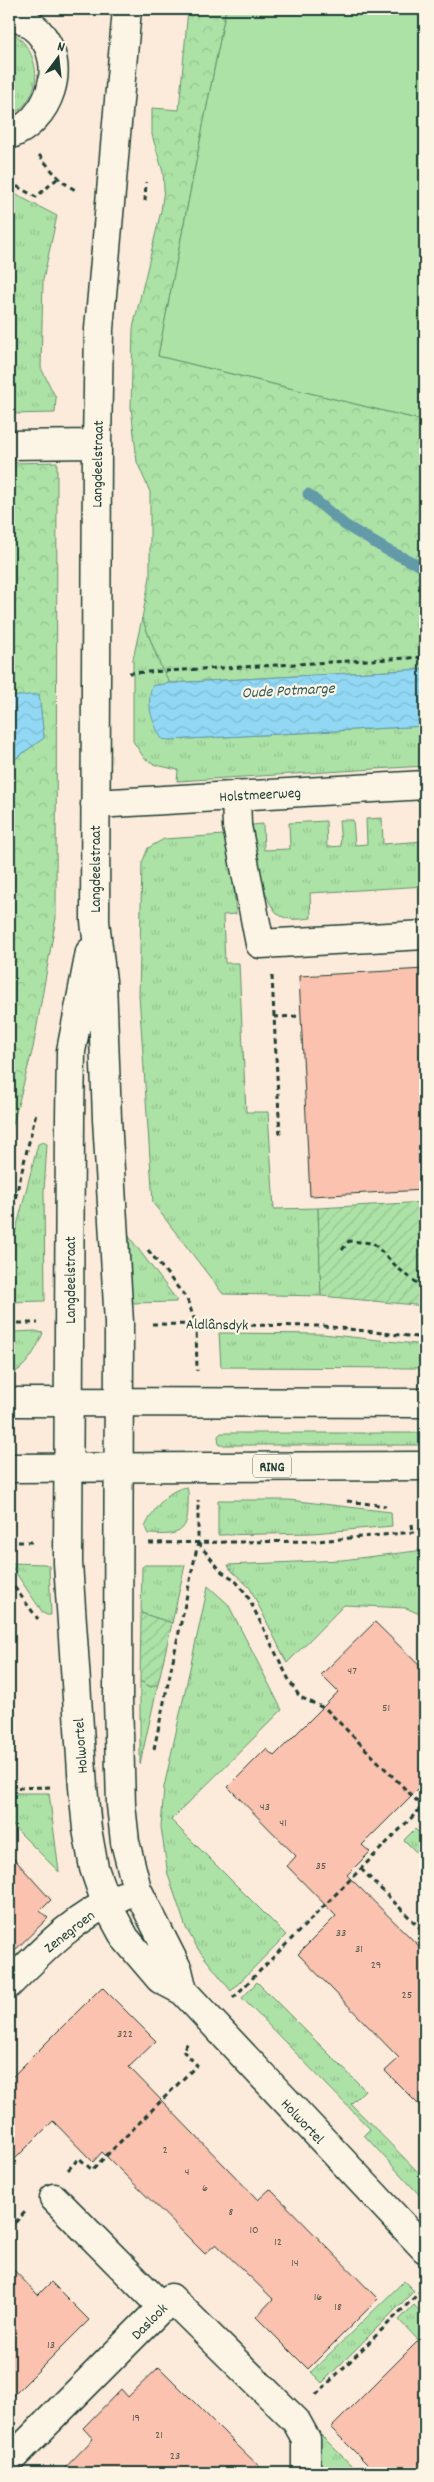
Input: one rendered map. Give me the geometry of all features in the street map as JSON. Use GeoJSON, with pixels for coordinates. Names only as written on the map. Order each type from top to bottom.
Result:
{"type":"FeatureCollection","features":[{"type":"Feature","properties":{"kind":"street","name":"Langdeelstraat"},"geometry":{"type":"LineString","coordinates":[[119,1467],[119,1322],[107,1119],[102,980],[95,921],[95,804],[99,329],[127,9]]}},
{"type":"Feature","properties":{"kind":"street"},"geometry":{"type":"LineString","coordinates":[[9,12],[25,19],[39,32],[49,49],[54,67],[53,86],[46,104],[35,120],[19,132],[9,135]]}},
{"type":"Feature","properties":{"kind":"street"},"geometry":{"type":"LineString","coordinates":[[9,445],[97,444]]}},
{"type":"Feature","properties":{"kind":"street","name":"Holstmeerweg"},"geometry":{"type":"LineString","coordinates":[[95,804],[425,785]]}},
{"type":"Feature","properties":{"kind":"street"},"geometry":{"type":"LineString","coordinates":[[236,796],[237,826],[260,944],[425,935]]}},
{"type":"Feature","properties":{"kind":"street","name":"Langdeelstraat"},"geometry":{"type":"LineString","coordinates":[[69,1467],[71,1051],[95,921]]}},
{"type":"Feature","properties":{"kind":"street"},"geometry":{"type":"LineString","coordinates":[[9,1402],[425,1403]]}},
{"type":"Feature","properties":{"kind":"street","name":"RING"},"geometry":{"type":"LineString","coordinates":[[9,1468],[425,1466]]}},
{"type":"Feature","properties":{"kind":"street","name":"Holwortel"},"geometry":{"type":"LineString","coordinates":[[69,1467],[68,1563],[83,1787],[87,1829],[94,1868],[106,1903],[125,1938],[160,1979],[183,1991],[425,2249]]}},
{"type":"Feature","properties":{"kind":"street","name":"Holwortel"},"geometry":{"type":"LineString","coordinates":[[119,1467],[118,1700],[121,1805],[125,1842],[137,1889],[178,1970],[183,1991]]}},
{"type":"Feature","properties":{"kind":"street","name":"Zenegroen"},"geometry":{"type":"LineString","coordinates":[[9,1984],[56,1937],[84,1915],[137,1889]]}},
{"type":"Feature","properties":{"kind":"street"},"geometry":{"type":"LineString","coordinates":[[54,2198],[163,2308]]}},
{"type":"Feature","properties":{"kind":"street","name":"Daslook"},"geometry":{"type":"LineString","coordinates":[[9,2460],[171,2298],[300,2429]]}},
{"type":"Feature","properties":{"kind":"street"},"geometry":{"type":"LineString","coordinates":[[300,2429],[306,2473]]}},
{"type":"Feature","properties":{"kind":"path"},"geometry":{"type":"LineString","coordinates":[[9,182],[36,197],[58,178]]}},
{"type":"Feature","properties":{"kind":"path"},"geometry":{"type":"LineString","coordinates":[[96,675],[425,657]]}},
{"type":"Feature","properties":{"kind":"path"},"geometry":{"type":"LineString","coordinates":[[270,943],[280,1136]]}},
{"type":"Feature","properties":{"kind":"path"},"geometry":{"type":"LineString","coordinates":[[274,1017],[301,1016]]}},
{"type":"Feature","properties":{"kind":"path"},"geometry":{"type":"LineString","coordinates":[[342,1250],[349,1241],[357,1240],[373,1243],[399,1269],[424,1287]]}},
{"type":"Feature","properties":{"kind":"path"},"geometry":{"type":"LineString","coordinates":[[143,1244],[186,1299],[196,1324]]}},
{"type":"Feature","properties":{"kind":"path","name":"Aldlânsdyk"},"geometry":{"type":"LineString","coordinates":[[119,1322],[323,1326],[425,1338]]}},
{"type":"Feature","properties":{"kind":"path"},"geometry":{"type":"LineString","coordinates":[[9,1323],[70,1323]]}},
{"type":"Feature","properties":{"kind":"path"},"geometry":{"type":"LineString","coordinates":[[412,1524],[413,1532]]}},
{"type":"Feature","properties":{"kind":"path"},"geometry":{"type":"LineString","coordinates":[[198,1543],[318,1541],[425,1530]]}},
{"type":"Feature","properties":{"kind":"path"},"geometry":{"type":"LineString","coordinates":[[152,1757],[198,1543]]}},
{"type":"Feature","properties":{"kind":"path"},"geometry":{"type":"LineString","coordinates":[[198,1543],[222,1572],[234,1579],[247,1596],[300,1698],[326,1709],[425,1809]]}},
{"type":"Feature","properties":{"kind":"path"},"geometry":{"type":"LineString","coordinates":[[9,1788],[83,1787]]}},
{"type":"Feature","properties":{"kind":"path"},"geometry":{"type":"LineString","coordinates":[[361,1869],[425,1933]]}},
{"type":"Feature","properties":{"kind":"path"},"geometry":{"type":"LineString","coordinates":[[300,2429],[425,2287]]}},
{"type":"Feature","properties":{"kind":"green space"},"geometry":{"type":"Polygon","coordinates":[[[188,9],[226,9],[158,356],[425,421],[425,669],[170,683],[161,667],[142,618],[150,577],[150,492],[137,462],[131,407],[133,328],[161,211],[164,189],[163,172],[152,135],[152,108],[179,110],[188,9]]]}},
{"type":"Feature","properties":{"kind":"green space"},"geometry":{"type":"Polygon","coordinates":[[[226,9],[425,9],[425,421],[158,356],[226,9]]]}},
{"type":"Feature","properties":{"kind":"green space"},"geometry":{"type":"Polygon","coordinates":[[[9,30],[28,49],[34,61],[36,74],[30,98],[21,108],[9,116],[9,30]]]}},
{"type":"Feature","properties":{"kind":"green space"},"geometry":{"type":"Polygon","coordinates":[[[9,191],[57,216],[43,280],[41,368],[56,398],[55,413],[9,414],[9,191]]]}},
{"type":"Feature","properties":{"kind":"green space"},"geometry":{"type":"Polygon","coordinates":[[[57,462],[56,918],[33,1048],[9,1139],[9,763],[44,738],[39,695],[9,697],[9,463],[57,462]]]}},
{"type":"Feature","properties":{"kind":"green space"},"geometry":{"type":"Polygon","coordinates":[[[142,618],[161,667],[170,683],[152,686],[169,740],[425,726],[425,766],[177,781],[178,770],[156,765],[144,758],[133,741],[133,659],[142,618]]]}},
{"type":"Feature","properties":{"kind":"green space"},"geometry":{"type":"Polygon","coordinates":[[[382,818],[383,844],[425,841],[425,886],[310,893],[311,918],[288,919],[274,910],[260,875],[252,825],[263,824],[264,850],[290,849],[289,823],[326,821],[327,847],[341,846],[339,820],[353,820],[355,845],[367,844],[366,819],[382,818]]]}},
{"type":"Feature","properties":{"kind":"green space"},"geometry":{"type":"Polygon","coordinates":[[[224,835],[232,865],[236,914],[223,915],[225,963],[239,963],[246,1112],[268,1112],[274,1209],[318,1208],[321,1296],[223,1294],[153,1203],[139,995],[142,863],[148,848],[164,839],[224,835]]]}},
{"type":"Feature","properties":{"kind":"green space"},"geometry":{"type":"Polygon","coordinates":[[[43,1142],[47,1144],[44,1191],[45,1301],[9,1302],[9,1257],[38,1144],[43,1142]]]}},
{"type":"Feature","properties":{"kind":"green space"},"geometry":{"type":"Polygon","coordinates":[[[425,1202],[425,1306],[321,1296],[318,1208],[425,1202]]]}},
{"type":"Feature","properties":{"kind":"green space"},"geometry":{"type":"Polygon","coordinates":[[[127,1234],[176,1299],[176,1302],[131,1303],[127,1234]]]}},
{"type":"Feature","properties":{"kind":"green space"},"geometry":{"type":"Polygon","coordinates":[[[35,1331],[43,1333],[33,1353],[21,1368],[9,1376],[9,1336],[16,1332],[35,1331]]]}},
{"type":"Feature","properties":{"kind":"green space"},"geometry":{"type":"Polygon","coordinates":[[[219,1333],[323,1334],[425,1345],[425,1368],[221,1367],[219,1333]]]}},
{"type":"Feature","properties":{"kind":"green space"},"geometry":{"type":"Polygon","coordinates":[[[221,1433],[425,1433],[425,1445],[219,1445],[218,1436],[221,1433]]]}},
{"type":"Feature","properties":{"kind":"green space"},"geometry":{"type":"Polygon","coordinates":[[[187,1487],[187,1517],[182,1529],[171,1534],[148,1534],[145,1527],[162,1501],[173,1492],[187,1487]]]}},
{"type":"Feature","properties":{"kind":"green space"},"geometry":{"type":"Polygon","coordinates":[[[218,1500],[289,1500],[391,1512],[392,1526],[313,1533],[218,1535],[218,1500]]]}},
{"type":"Feature","properties":{"kind":"green space"},"geometry":{"type":"Polygon","coordinates":[[[425,1550],[425,1613],[417,1613],[406,1608],[344,1605],[287,1663],[250,1588],[228,1565],[342,1560],[425,1550]]]}},
{"type":"Feature","properties":{"kind":"green space"},"geometry":{"type":"Polygon","coordinates":[[[9,1563],[45,1564],[49,1566],[51,1615],[43,1613],[9,1563]]]}},
{"type":"Feature","properties":{"kind":"green space"},"geometry":{"type":"Polygon","coordinates":[[[145,1565],[185,1565],[172,1623],[141,1613],[142,1567],[145,1565]]]}},
{"type":"Feature","properties":{"kind":"green space"},"geometry":{"type":"Polygon","coordinates":[[[208,1586],[228,1604],[282,1710],[171,1820],[286,1935],[231,1991],[198,1949],[186,1928],[168,1875],[161,1827],[164,1787],[208,1586]]]}},
{"type":"Feature","properties":{"kind":"green space"},"geometry":{"type":"Polygon","coordinates":[[[141,1613],[172,1623],[158,1684],[151,1687],[140,1681],[141,1613]]]}},
{"type":"Feature","properties":{"kind":"green space"},"geometry":{"type":"Polygon","coordinates":[[[140,1681],[151,1687],[158,1684],[140,1764],[140,1681]]]}},
{"type":"Feature","properties":{"kind":"green space"},"geometry":{"type":"Polygon","coordinates":[[[9,1793],[49,1793],[59,1872],[9,1822],[9,1793]]]}},
{"type":"Feature","properties":{"kind":"green space"},"geometry":{"type":"Polygon","coordinates":[[[415,1829],[425,1839],[425,1861],[404,1840],[415,1829]]]}},
{"type":"Feature","properties":{"kind":"green space"},"geometry":{"type":"Polygon","coordinates":[[[257,1982],[365,2090],[351,2104],[425,2179],[425,2201],[364,2135],[370,2129],[242,1998],[257,1982]]]}},
{"type":"Feature","properties":{"kind":"green space"},"geometry":{"type":"Polygon","coordinates":[[[404,2281],[414,2291],[322,2383],[311,2372],[404,2281]]]}},
{"type":"Feature","properties":{"kind":"green space"},"geometry":{"type":"Polygon","coordinates":[[[414,2305],[425,2317],[425,2347],[399,2320],[414,2305]]]}},
{"type":"Feature","properties":{"kind":"green space"},"geometry":{"type":"Polygon","coordinates":[[[316,2430],[359,2473],[317,2473],[316,2430]]]}},
{"type":"Feature","properties":{"kind":"water","name":"Oude Potmarge"},"geometry":{"type":"Polygon","coordinates":[[[425,669],[425,726],[169,740],[162,739],[155,726],[150,707],[152,686],[170,683],[425,669]]]}},
{"type":"Feature","properties":{"kind":"water"},"geometry":{"type":"Polygon","coordinates":[[[39,694],[44,738],[9,763],[9,697],[39,694]]]}},
{"type":"Feature","properties":{"kind":"building"},"geometry":{"type":"Polygon","coordinates":[[[425,969],[425,1190],[310,1196],[299,976],[425,969]]]}},
{"type":"Feature","properties":{"kind":"building"},"geometry":{"type":"Polygon","coordinates":[[[375,1622],[425,1671],[425,1782],[362,1845],[370,1852],[347,1875],[425,1952],[425,2111],[385,2071],[399,2058],[298,1954],[336,1916],[287,1866],[296,1856],[228,1787],[266,1749],[274,1756],[338,1692],[321,1675],[375,1622]]]}},
{"type":"Feature","properties":{"kind":"building"},"geometry":{"type":"Polygon","coordinates":[[[9,1853],[51,1900],[40,1911],[48,1918],[9,1956],[9,1853]]]}},
{"type":"Feature","properties":{"kind":"building"},"geometry":{"type":"Polygon","coordinates":[[[102,1987],[156,2041],[129,2067],[258,2200],[270,2189],[378,2299],[308,2369],[256,2317],[273,2299],[216,2244],[205,2254],[102,2152],[93,2162],[53,2121],[9,2165],[9,2080],[102,1987]]]}},
{"type":"Feature","properties":{"kind":"building"},"geometry":{"type":"Polygon","coordinates":[[[9,2265],[38,2295],[51,2282],[89,2320],[9,2400],[9,2265]]]}},
{"type":"Feature","properties":{"kind":"building"},"geometry":{"type":"Polygon","coordinates":[[[425,2334],[425,2473],[376,2473],[331,2428],[425,2334]]]}},
{"type":"Feature","properties":{"kind":"building"},"geometry":{"type":"Polygon","coordinates":[[[159,2367],[266,2473],[60,2473],[93,2439],[83,2428],[121,2389],[128,2397],[159,2367]]]}},
{"type":"Feature","properties":{"kind":"waterway"},"geometry":{"type":"LineString","coordinates":[[308,494],[345,525],[387,550],[425,568]]}}]}
